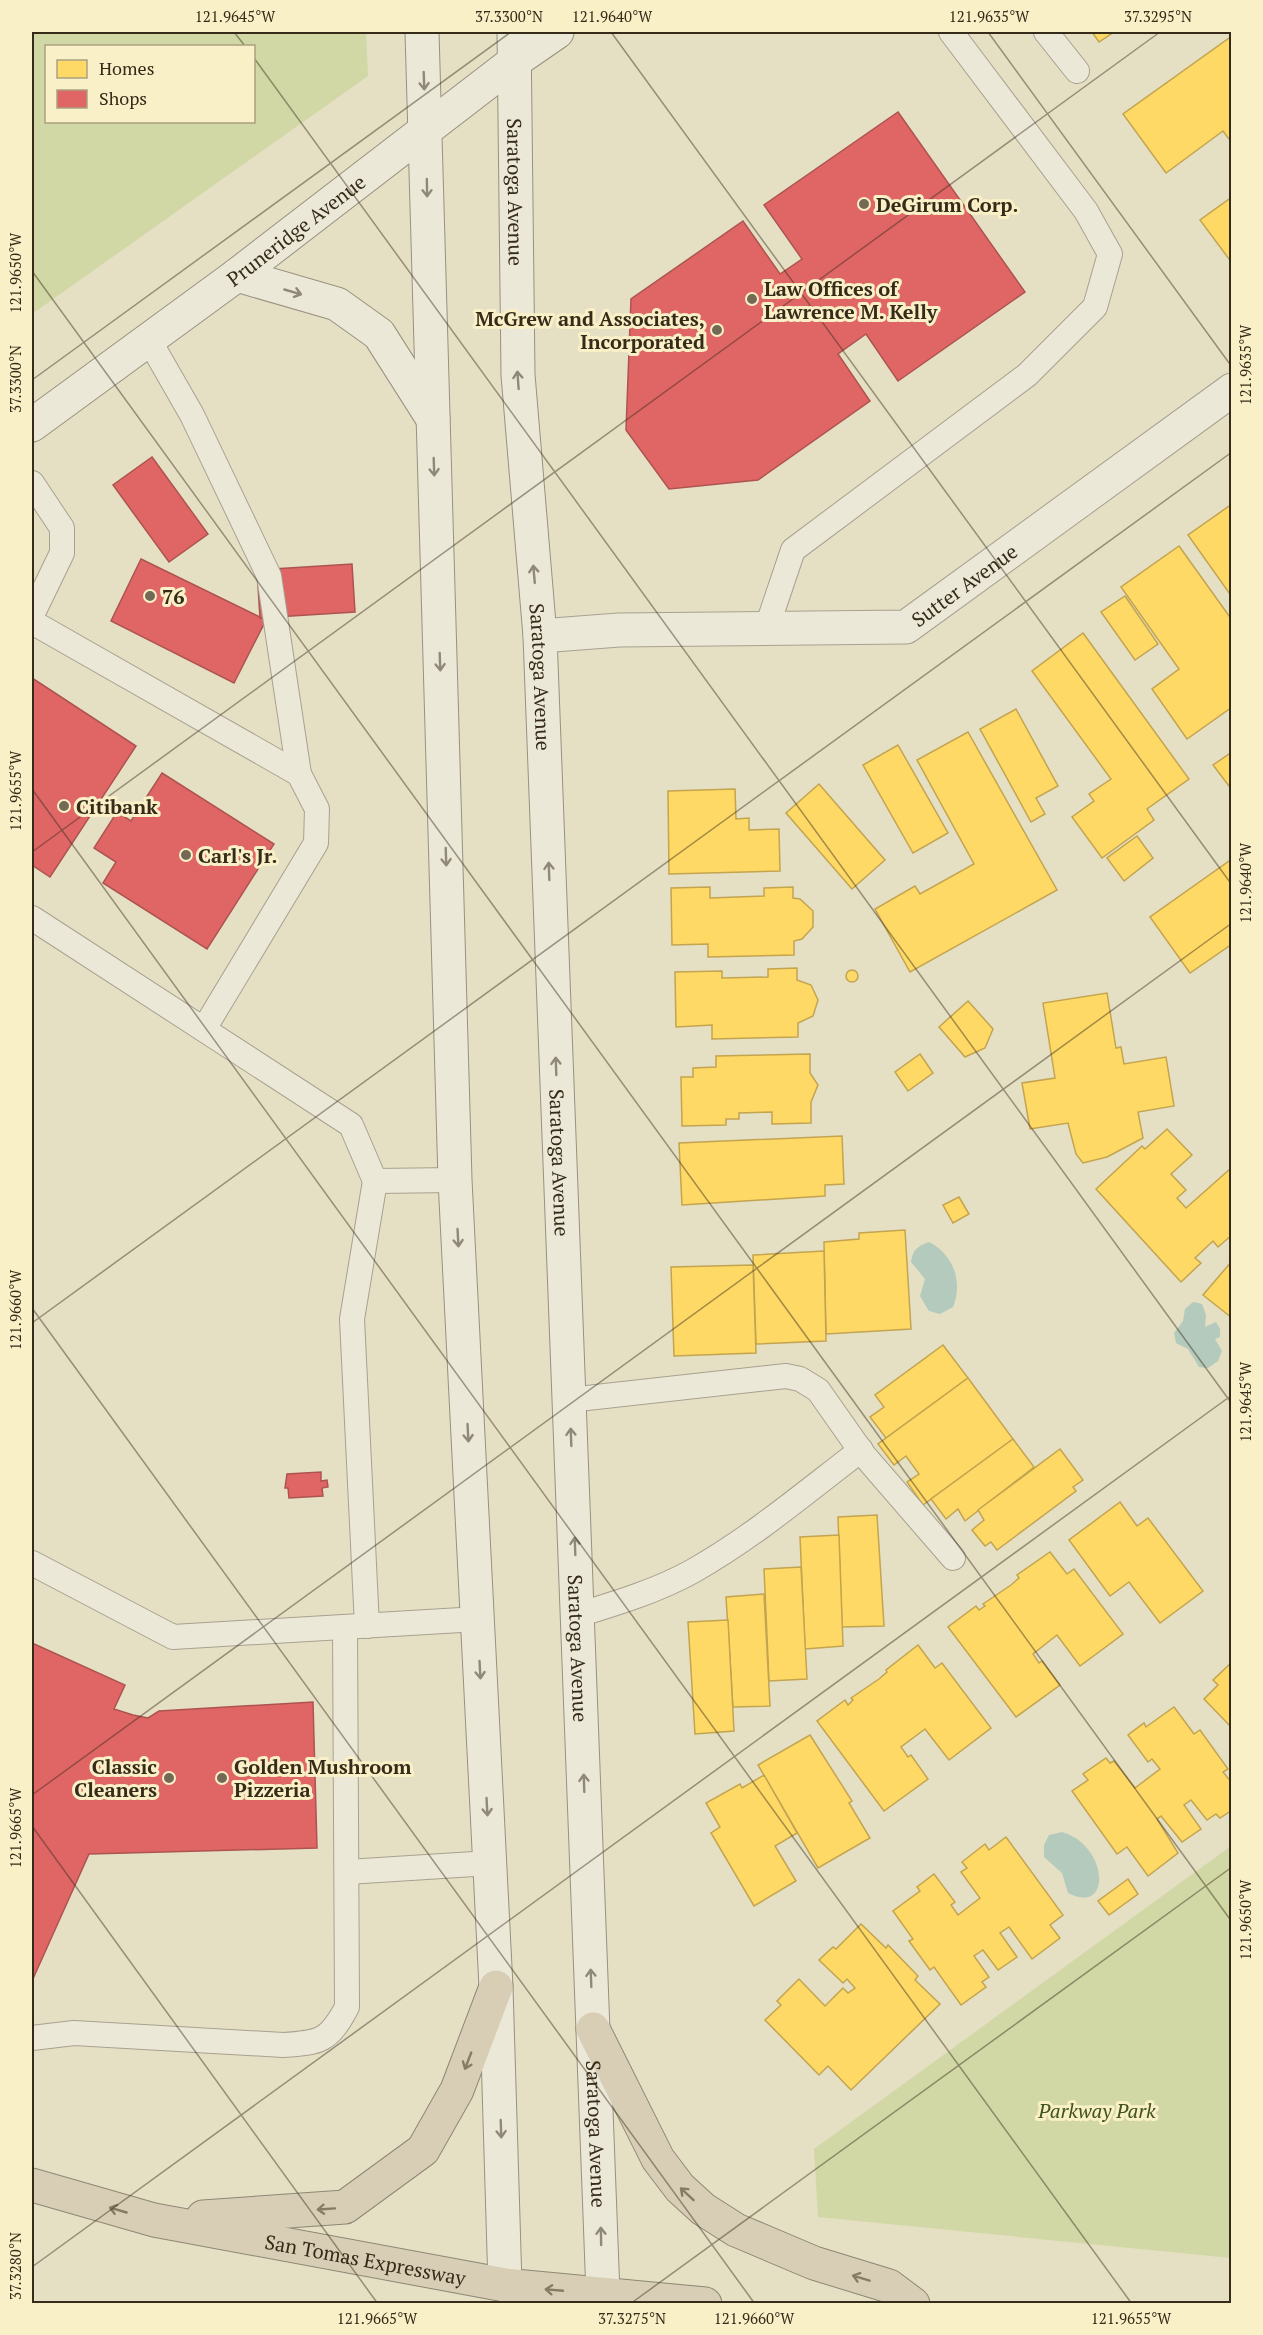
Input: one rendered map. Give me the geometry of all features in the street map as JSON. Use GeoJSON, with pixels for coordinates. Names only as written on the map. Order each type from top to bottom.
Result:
{"type":"FeatureCollection","features":[{"type":"Feature","properties":{"kind":"highway"},"geometry":{"type":"LineString","coordinates":[[154,2220],[345,2207],[423,2150],[457,2090],[496,1987]]}},
{"type":"Feature","properties":{"kind":"highway"},"geometry":{"type":"LineString","coordinates":[[593,2029],[658,2159],[680,2188],[703,2209],[736,2230],[814,2263],[889,2286],[913,2304]]}},
{"type":"Feature","properties":{"kind":"highway","name":"San Tomas Expressway"},"geometry":{"type":"LineString","coordinates":[[32,2185],[154,2220],[505,2285],[705,2304]]}},
{"type":"Feature","properties":{"kind":"main road"},"geometry":{"type":"LineString","coordinates":[[422,32],[455,1180],[496,1987],[505,2285]]}},
{"type":"Feature","properties":{"kind":"main road","name":"Pruneridge Avenue"},"geometry":{"type":"LineString","coordinates":[[32,425],[237,275],[425,130],[514,46],[557,32]]}},
{"type":"Feature","properties":{"kind":"main road","name":"Saratoga Avenue"},"geometry":{"type":"LineString","coordinates":[[514,46],[518,375],[540,636],[603,2294]]}},
{"type":"Feature","properties":{"kind":"main road"},"geometry":{"type":"LineString","coordinates":[[237,275],[337,304],[379,334],[433,419]]}},
{"type":"Feature","properties":{"kind":"main road","name":"Sutter Avenue"},"geometry":{"type":"LineString","coordinates":[[540,636],[609,630],[906,627],[1232,390]]}},
{"type":"Feature","properties":{"kind":"lane"},"geometry":{"type":"LineString","coordinates":[[768,627],[793,550],[1027,375],[1095,308],[1110,254],[1086,211],[951,32]]}},
{"type":"Feature","properties":{"kind":"lane"},"geometry":{"type":"LineString","coordinates":[[1046,32],[1077,71]]}},
{"type":"Feature","properties":{"kind":"lane"},"geometry":{"type":"LineString","coordinates":[[149,340],[192,415],[269,576],[299,774],[317,809],[316,843],[204,1029]]}},
{"type":"Feature","properties":{"kind":"lane"},"geometry":{"type":"LineString","coordinates":[[32,483],[62,528],[62,553],[32,615]]}},
{"type":"Feature","properties":{"kind":"lane"},"geometry":{"type":"LineString","coordinates":[[32,622],[299,774]]}},
{"type":"Feature","properties":{"kind":"lane"},"geometry":{"type":"LineString","coordinates":[[32,918],[351,1125],[375,1181],[352,1319],[356,1626],[346,1872],[346,2007],[337,2026],[315,2044],[283,2045],[74,2033],[32,2038]]}},
{"type":"Feature","properties":{"kind":"lane"},"geometry":{"type":"LineString","coordinates":[[375,1181],[455,1180]]}},
{"type":"Feature","properties":{"kind":"lane"},"geometry":{"type":"LineString","coordinates":[[569,1400],[786,1376],[800,1379],[818,1390],[861,1450],[953,1558]]}},
{"type":"Feature","properties":{"kind":"lane"},"geometry":{"type":"LineString","coordinates":[[578,1615],[643,1594],[692,1572],[740,1542],[861,1450]]}},
{"type":"Feature","properties":{"kind":"lane"},"geometry":{"type":"LineString","coordinates":[[32,1563],[173,1637],[478,1619]]}},
{"type":"Feature","properties":{"kind":"lane"},"geometry":{"type":"LineString","coordinates":[[346,1872],[490,1863]]}},
{"type":"Feature","properties":{"kind":"green space"},"geometry":{"type":"Polygon","coordinates":[[[32,32],[366,32],[368,76],[32,314],[32,32]]]}},
{"type":"Feature","properties":{"kind":"green space","name":"Parkway Park"},"geometry":{"type":"Polygon","coordinates":[[[1231,1846],[1231,2258],[818,2217],[814,2149],[1231,1846]]]}},
{"type":"Feature","properties":{"kind":"shaded area"},"geometry":{"type":"Polygon","coordinates":[[[929,1242],[945,1254],[956,1279],[956,1298],[953,1307],[940,1314],[929,1311],[920,1296],[925,1279],[911,1262],[917,1249],[929,1242]]]}},
{"type":"Feature","properties":{"kind":"shaded area"},"geometry":{"type":"Polygon","coordinates":[[[1193,1302],[1202,1304],[1206,1315],[1205,1327],[1216,1322],[1220,1329],[1220,1337],[1215,1339],[1222,1351],[1218,1361],[1208,1368],[1199,1367],[1188,1349],[1176,1343],[1174,1333],[1183,1321],[1185,1309],[1193,1302]]]}},
{"type":"Feature","properties":{"kind":"shaded area"},"geometry":{"type":"Polygon","coordinates":[[[1062,1832],[1077,1839],[1089,1850],[1096,1863],[1099,1876],[1098,1887],[1093,1895],[1083,1898],[1068,1893],[1062,1873],[1044,1857],[1044,1845],[1049,1835],[1062,1832]]]}},
{"type":"Feature","properties":{"kind":"building: Homes"},"geometry":{"type":"Polygon","coordinates":[[[1092,32],[1114,32],[1099,42],[1092,32]]]}},
{"type":"Feature","properties":{"kind":"building: Homes"},"geometry":{"type":"Polygon","coordinates":[[[1232,36],[1232,143],[1223,131],[1166,173],[1123,114],[1232,36]]]}},
{"type":"Feature","properties":{"kind":"building: Homes"},"geometry":{"type":"Polygon","coordinates":[[[1232,197],[1232,263],[1200,220],[1232,197]]]}},
{"type":"Feature","properties":{"kind":"building: Homes"},"geometry":{"type":"Polygon","coordinates":[[[1232,504],[1232,597],[1188,535],[1232,504]]]}},
{"type":"Feature","properties":{"kind":"building: Homes"},"geometry":{"type":"Polygon","coordinates":[[[1179,546],[1232,620],[1232,707],[1187,739],[1152,689],[1179,669],[1121,587],[1179,546]]]}},
{"type":"Feature","properties":{"kind":"building: Homes"},"geometry":{"type":"Polygon","coordinates":[[[1125,596],[1158,644],[1135,660],[1101,612],[1125,596]]]}},
{"type":"Feature","properties":{"kind":"building: Homes"},"geometry":{"type":"Polygon","coordinates":[[[1083,633],[1189,779],[1147,809],[1154,820],[1102,858],[1072,817],[1094,801],[1089,794],[1111,779],[1032,671],[1083,633]]]}},
{"type":"Feature","properties":{"kind":"building: Homes"},"geometry":{"type":"Polygon","coordinates":[[[1016,709],[1058,786],[1036,798],[1045,814],[1031,822],[980,729],[1016,709]]]}},
{"type":"Feature","properties":{"kind":"building: Homes"},"geometry":{"type":"Polygon","coordinates":[[[968,732],[1057,890],[910,972],[875,909],[915,886],[920,894],[974,864],[917,760],[968,732]]]}},
{"type":"Feature","properties":{"kind":"building: Homes"},"geometry":{"type":"Polygon","coordinates":[[[898,745],[948,833],[913,853],[863,765],[898,745]]]}},
{"type":"Feature","properties":{"kind":"building: Homes"},"geometry":{"type":"Polygon","coordinates":[[[1232,752],[1232,790],[1213,765],[1232,752]]]}},
{"type":"Feature","properties":{"kind":"building: Homes"},"geometry":{"type":"Polygon","coordinates":[[[819,784],[885,860],[852,889],[786,813],[819,784]]]}},
{"type":"Feature","properties":{"kind":"building: Homes"},"geometry":{"type":"Polygon","coordinates":[[[735,789],[736,819],[749,818],[749,830],[779,829],[780,871],[669,874],[668,791],[735,789]]]}},
{"type":"Feature","properties":{"kind":"building: Homes"},"geometry":{"type":"Polygon","coordinates":[[[1137,836],[1153,858],[1124,881],[1107,858],[1137,836]]]}},
{"type":"Feature","properties":{"kind":"building: Homes"},"geometry":{"type":"Polygon","coordinates":[[[1232,859],[1232,944],[1190,973],[1150,917],[1232,859]]]}},
{"type":"Feature","properties":{"kind":"building: Homes"},"geometry":{"type":"Polygon","coordinates":[[[710,887],[710,898],[764,896],[764,888],[793,887],[793,898],[800,899],[813,911],[813,927],[802,939],[794,941],[794,955],[708,957],[708,944],[672,945],[671,888],[710,887]]]}},
{"type":"Feature","properties":{"kind":"building: Homes"},"geometry":{"type":"Polygon","coordinates":[[[797,968],[797,980],[811,985],[818,1000],[813,1016],[798,1023],[798,1037],[712,1039],[712,1025],[676,1027],[675,972],[722,971],[722,978],[768,977],[768,969],[797,968]]]}},
{"type":"Feature","properties":{"kind":"building: Homes"},"geometry":{"type":"Polygon","coordinates":[[[854,970],[858,976],[854,982],[850,982],[846,974],[854,970]]]}},
{"type":"Feature","properties":{"kind":"building: Homes"},"geometry":{"type":"Polygon","coordinates":[[[1107,993],[1116,1048],[1121,1047],[1124,1064],[1166,1057],[1174,1106],[1138,1112],[1143,1138],[1107,1157],[1083,1163],[1076,1154],[1068,1123],[1030,1129],[1022,1083],[1055,1078],[1043,1003],[1107,993]]]}},
{"type":"Feature","properties":{"kind":"building: Homes"},"geometry":{"type":"Polygon","coordinates":[[[968,1001],[993,1029],[985,1048],[965,1057],[939,1027],[968,1001]]]}},
{"type":"Feature","properties":{"kind":"building: Homes"},"geometry":{"type":"Polygon","coordinates":[[[810,1054],[810,1073],[818,1085],[811,1102],[811,1123],[772,1124],[772,1112],[739,1113],[739,1119],[726,1119],[726,1125],[682,1126],[681,1077],[693,1077],[693,1068],[716,1067],[716,1056],[810,1054]]]}},
{"type":"Feature","properties":{"kind":"building: Homes"},"geometry":{"type":"Polygon","coordinates":[[[920,1054],[933,1073],[908,1091],[895,1072],[920,1054]]]}},
{"type":"Feature","properties":{"kind":"building: Homes"},"geometry":{"type":"Polygon","coordinates":[[[1167,1129],[1192,1155],[1171,1174],[1186,1190],[1177,1198],[1186,1208],[1230,1169],[1232,1171],[1232,1235],[1218,1247],[1213,1241],[1195,1258],[1201,1263],[1181,1282],[1096,1189],[1142,1146],[1145,1149],[1167,1129]]]}},
{"type":"Feature","properties":{"kind":"building: Homes"},"geometry":{"type":"Polygon","coordinates":[[[842,1136],[844,1184],[825,1185],[825,1196],[682,1205],[679,1143],[842,1136]]]}},
{"type":"Feature","properties":{"kind":"building: Homes"},"geometry":{"type":"Polygon","coordinates":[[[959,1197],[969,1214],[953,1223],[943,1205],[959,1197]]]}},
{"type":"Feature","properties":{"kind":"building: Homes"},"geometry":{"type":"Polygon","coordinates":[[[905,1230],[911,1329],[826,1334],[824,1242],[859,1239],[859,1233],[905,1230]]]}},
{"type":"Feature","properties":{"kind":"building: Homes"},"geometry":{"type":"Polygon","coordinates":[[[824,1251],[826,1341],[756,1344],[753,1255],[824,1251]]]}},
{"type":"Feature","properties":{"kind":"building: Homes"},"geometry":{"type":"Polygon","coordinates":[[[1232,1261],[1232,1318],[1203,1295],[1232,1261]]]}},
{"type":"Feature","properties":{"kind":"building: Homes"},"geometry":{"type":"Polygon","coordinates":[[[753,1265],[756,1353],[674,1356],[671,1267],[753,1265]]]}},
{"type":"Feature","properties":{"kind":"building: Homes"},"geometry":{"type":"Polygon","coordinates":[[[943,1345],[968,1378],[886,1438],[870,1417],[884,1407],[875,1395],[943,1345]]]}},
{"type":"Feature","properties":{"kind":"building: Homes"},"geometry":{"type":"Polygon","coordinates":[[[968,1378],[1013,1439],[923,1505],[907,1482],[919,1474],[906,1456],[894,1465],[878,1444],[968,1378]]]}},
{"type":"Feature","properties":{"kind":"building: Homes"},"geometry":{"type":"Polygon","coordinates":[[[1013,1439],[1034,1467],[965,1521],[958,1509],[946,1519],[931,1499],[1013,1439]]]}},
{"type":"Feature","properties":{"kind":"building: Homes"},"geometry":{"type":"Polygon","coordinates":[[[1060,1449],[1083,1480],[1073,1487],[1076,1491],[997,1550],[991,1542],[985,1546],[972,1530],[984,1520],[978,1510],[1060,1449]]]}},
{"type":"Feature","properties":{"kind":"building: Homes"},"geometry":{"type":"Polygon","coordinates":[[[1120,1502],[1137,1526],[1148,1518],[1203,1591],[1160,1623],[1129,1582],[1110,1596],[1069,1540],[1120,1502]]]}},
{"type":"Feature","properties":{"kind":"building: Homes"},"geometry":{"type":"Polygon","coordinates":[[[877,1515],[884,1626],[842,1627],[838,1517],[877,1515]]]}},
{"type":"Feature","properties":{"kind":"building: Homes"},"geometry":{"type":"Polygon","coordinates":[[[839,1535],[843,1646],[805,1649],[800,1537],[839,1535]]]}},
{"type":"Feature","properties":{"kind":"building: Homes"},"geometry":{"type":"Polygon","coordinates":[[[1050,1552],[1067,1574],[1074,1569],[1123,1634],[1080,1666],[1057,1635],[1033,1654],[1039,1663],[1042,1661],[1060,1685],[1016,1717],[948,1627],[976,1606],[979,1610],[985,1606],[983,1604],[1019,1578],[1017,1575],[1050,1552]]]}},
{"type":"Feature","properties":{"kind":"building: Homes"},"geometry":{"type":"Polygon","coordinates":[[[801,1567],[807,1679],[769,1681],[764,1569],[801,1567]]]}},
{"type":"Feature","properties":{"kind":"building: Homes"},"geometry":{"type":"Polygon","coordinates":[[[764,1594],[770,1706],[733,1707],[726,1597],[764,1594]]]}},
{"type":"Feature","properties":{"kind":"building: Homes"},"geometry":{"type":"Polygon","coordinates":[[[728,1620],[734,1731],[695,1734],[688,1622],[728,1620]]]}},
{"type":"Feature","properties":{"kind":"building: Homes"},"geometry":{"type":"Polygon","coordinates":[[[918,1645],[935,1668],[942,1663],[991,1728],[949,1760],[925,1729],[901,1747],[908,1757],[911,1755],[928,1779],[884,1811],[817,1721],[845,1700],[848,1705],[853,1700],[851,1698],[879,1679],[887,1672],[886,1670],[918,1645]]]}},
{"type":"Feature","properties":{"kind":"building: Homes"},"geometry":{"type":"Polygon","coordinates":[[[1232,1662],[1232,1728],[1204,1699],[1218,1685],[1213,1680],[1232,1662]]]}},
{"type":"Feature","properties":{"kind":"building: Homes"},"geometry":{"type":"Polygon","coordinates":[[[1174,1707],[1194,1734],[1200,1730],[1228,1769],[1223,1772],[1232,1783],[1232,1810],[1220,1818],[1216,1814],[1207,1820],[1191,1800],[1184,1805],[1201,1829],[1182,1842],[1161,1816],[1157,1819],[1178,1853],[1148,1876],[1127,1847],[1117,1854],[1072,1791],[1088,1780],[1083,1774],[1106,1758],[1110,1763],[1114,1761],[1135,1788],[1160,1769],[1152,1759],[1148,1762],[1128,1735],[1144,1723],[1146,1727],[1174,1707]]]}},
{"type":"Feature","properties":{"kind":"building: Homes"},"geometry":{"type":"Polygon","coordinates":[[[810,1735],[852,1801],[849,1803],[870,1838],[818,1868],[758,1765],[810,1735]]]}},
{"type":"Feature","properties":{"kind":"building: Homes"},"geometry":{"type":"Polygon","coordinates":[[[764,1775],[797,1833],[775,1846],[796,1881],[754,1906],[711,1833],[720,1827],[706,1803],[740,1784],[742,1788],[764,1775]]]}},
{"type":"Feature","properties":{"kind":"building: Homes"},"geometry":{"type":"Polygon","coordinates":[[[1006,1837],[1063,1915],[1050,1925],[1060,1938],[1032,1959],[1009,1927],[1000,1933],[1017,1957],[998,1970],[983,1950],[974,1956],[989,1977],[982,1982],[986,1987],[961,2005],[934,1967],[930,1970],[909,1941],[913,1939],[893,1911],[920,1891],[917,1887],[934,1874],[955,1902],[951,1905],[958,1915],[980,1898],[961,1872],[967,1868],[962,1862],[985,1844],[989,1850],[1006,1837]]]}},
{"type":"Feature","properties":{"kind":"building: Homes"},"geometry":{"type":"Polygon","coordinates":[[[1128,1879],[1138,1894],[1109,1915],[1098,1901],[1128,1879]]]}},
{"type":"Feature","properties":{"kind":"building: Homes"},"geometry":{"type":"Polygon","coordinates":[[[861,1924],[886,1948],[888,1945],[918,1976],[915,1980],[940,2004],[851,2090],[828,2066],[819,2075],[765,2020],[781,2005],[777,2001],[799,1979],[825,2006],[843,1988],[848,1993],[855,1988],[847,1979],[843,1983],[819,1960],[833,1947],[836,1949],[861,1924]]]}},
{"type":"Feature","properties":{"kind":"building: Shops"},"geometry":{"type":"Polygon","coordinates":[[[898,112],[1025,292],[898,381],[866,334],[838,354],[870,401],[758,480],[669,489],[626,430],[631,299],[743,221],[780,274],[802,259],[764,205],[898,112]]]}},
{"type":"Feature","properties":{"kind":"building: Shops"},"geometry":{"type":"Polygon","coordinates":[[[152,457],[208,534],[169,562],[113,485],[152,457]]]}},
{"type":"Feature","properties":{"kind":"building: Shops"},"geometry":{"type":"Polygon","coordinates":[[[141,559],[266,620],[234,683],[111,621],[141,559]]]}},
{"type":"Feature","properties":{"kind":"building: Shops"},"geometry":{"type":"Polygon","coordinates":[[[352,564],[355,612],[260,618],[257,570],[352,564]]]}},
{"type":"Feature","properties":{"kind":"building: Shops","name":"Citibank"},"geometry":{"type":"Polygon","coordinates":[[[32,678],[136,746],[50,877],[32,865],[32,678]]]}},
{"type":"Feature","properties":{"kind":"building: Shops","name":"Carl's Jr."},"geometry":{"type":"Polygon","coordinates":[[[162,773],[274,844],[207,949],[103,883],[116,862],[94,848],[117,812],[131,821],[162,773]]]}},
{"type":"Feature","properties":{"kind":"building: Shops"},"geometry":{"type":"Polygon","coordinates":[[[321,1472],[321,1481],[327,1480],[328,1487],[322,1488],[323,1496],[289,1498],[288,1488],[285,1488],[287,1474],[321,1472]]]}},
{"type":"Feature","properties":{"kind":"building: Shops"},"geometry":{"type":"Polygon","coordinates":[[[32,1643],[125,1685],[114,1709],[133,1715],[148,1718],[159,1711],[313,1702],[317,1848],[89,1854],[32,1981],[32,1643]]]}},
{"type":"Feature","properties":{"kind":"place","name":"DeGirum Corp."},"geometry":{"type":"Point","coordinates":[864,204]}},
{"type":"Feature","properties":{"kind":"place","name":"Law Offices of Lawrence M. Kelly"},"geometry":{"type":"Point","coordinates":[752,299]}},
{"type":"Feature","properties":{"kind":"place","name":"McGrew and Associates, Incorporated"},"geometry":{"type":"Point","coordinates":[717,330]}},
{"type":"Feature","properties":{"kind":"place","name":"76"},"geometry":{"type":"Point","coordinates":[150,596]}},
{"type":"Feature","properties":{"kind":"place","name":"Citibank"},"geometry":{"type":"Point","coordinates":[64,806]}},
{"type":"Feature","properties":{"kind":"place","name":"Carl's Jr."},"geometry":{"type":"Point","coordinates":[186,855]}},
{"type":"Feature","properties":{"kind":"place","name":"Classic Cleaners"},"geometry":{"type":"Point","coordinates":[169,1778]}},
{"type":"Feature","properties":{"kind":"place","name":"Golden Mushroom Pizzeria"},"geometry":{"type":"Point","coordinates":[222,1778]}}]}
